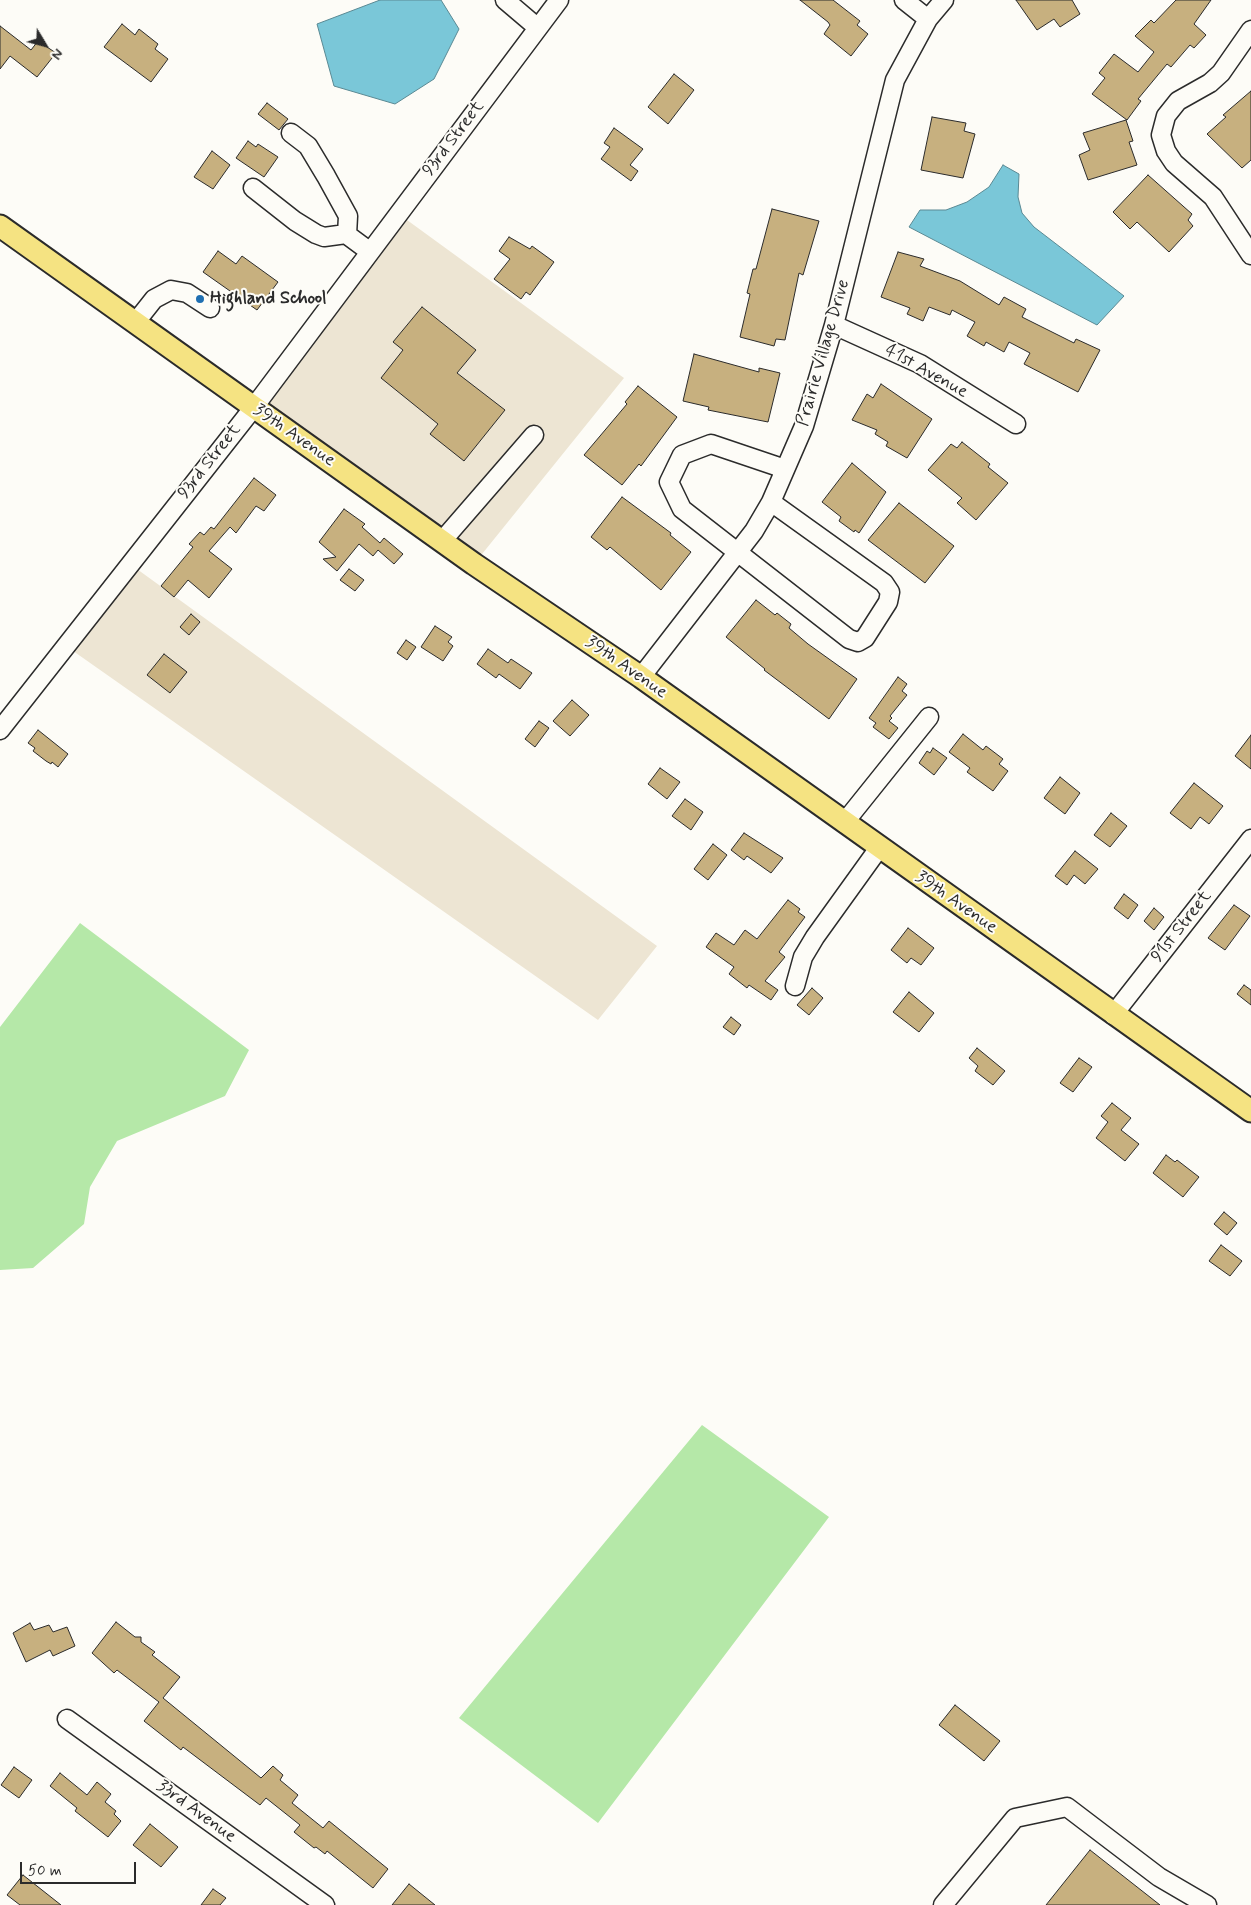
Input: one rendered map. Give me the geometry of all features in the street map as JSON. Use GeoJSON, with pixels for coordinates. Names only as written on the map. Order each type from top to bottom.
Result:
{"type":"FeatureCollection","features":[{"type":"Feature","properties":{"kind":"main road","name":"39th Avenue"},"geometry":{"type":"LineString","coordinates":[[0,226],[442,542],[641,678],[1251,1111]]}},
{"type":"Feature","properties":{"kind":"street"},"geometry":{"type":"LineString","coordinates":[[505,0],[538,28]]}},
{"type":"Feature","properties":{"kind":"street","name":"93rd Street"},"geometry":{"type":"LineString","coordinates":[[0,730],[254,407],[369,251],[559,0]]}},
{"type":"Feature","properties":{"kind":"street"},"geometry":{"type":"LineString","coordinates":[[904,0],[928,19]]}},
{"type":"Feature","properties":{"kind":"street","name":"Prairie Village Drive"},"geometry":{"type":"LineString","coordinates":[[641,678],[738,553],[771,502],[804,426],[834,326],[896,80],[928,19],[944,0]]}},
{"type":"Feature","properties":{"kind":"street"},"geometry":{"type":"LineString","coordinates":[[1251,30],[1222,73],[1210,83],[1178,101],[1166,116],[1161,135],[1166,151],[1174,163],[1213,197],[1251,255]]}},
{"type":"Feature","properties":{"kind":"street"},"geometry":{"type":"LineString","coordinates":[[291,133],[308,146],[348,216],[347,235]]}},
{"type":"Feature","properties":{"kind":"street"},"geometry":{"type":"LineString","coordinates":[[253,188],[295,221],[316,234],[324,237],[347,235],[369,251]]}},
{"type":"Feature","properties":{"kind":"street"},"geometry":{"type":"LineString","coordinates":[[135,323],[154,299],[171,290],[187,293],[210,308]]}},
{"type":"Feature","properties":{"kind":"street","name":"41st Avenue"},"geometry":{"type":"LineString","coordinates":[[834,326],[920,364],[1016,424]]}},
{"type":"Feature","properties":{"kind":"street"},"geometry":{"type":"LineString","coordinates":[[442,542],[534,435]]}},
{"type":"Feature","properties":{"kind":"street"},"geometry":{"type":"LineString","coordinates":[[771,502],[884,583],[890,592],[888,602],[865,638],[858,642],[849,639],[682,509],[670,482],[682,455],[711,444],[785,469]]}},
{"type":"Feature","properties":{"kind":"street"},"geometry":{"type":"LineString","coordinates":[[844,823],[929,717]]}},
{"type":"Feature","properties":{"kind":"street","name":"91st Street"},"geometry":{"type":"LineString","coordinates":[[1114,1015],[1251,839]]}},
{"type":"Feature","properties":{"kind":"street"},"geometry":{"type":"LineString","coordinates":[[795,986],[803,957],[815,936],[879,848]]}},
{"type":"Feature","properties":{"kind":"street","name":"33rd Avenue"},"geometry":{"type":"LineString","coordinates":[[67,1720],[325,1905]]}},
{"type":"Feature","properties":{"kind":"street"},"geometry":{"type":"LineString","coordinates":[[943,1905],[1015,1818],[1067,1807],[1159,1877],[1207,1905]]}},
{"type":"Feature","properties":{"kind":"shaded area"},"geometry":{"type":"Polygon","coordinates":[[[407,220],[624,378],[474,564],[254,407],[375,244],[407,220]]]}},
{"type":"Feature","properties":{"kind":"shaded area"},"geometry":{"type":"Polygon","coordinates":[[[130,564],[657,946],[598,1020],[66,646],[130,564]]]}},
{"type":"Feature","properties":{"kind":"green space"},"geometry":{"type":"Polygon","coordinates":[[[80,923],[249,1050],[225,1096],[117,1141],[90,1187],[84,1224],[33,1268],[0,1270],[0,1027],[80,923]]]}},
{"type":"Feature","properties":{"kind":"green space"},"geometry":{"type":"Polygon","coordinates":[[[702,1425],[829,1517],[598,1823],[459,1718],[702,1425]]]}},
{"type":"Feature","properties":{"kind":"water"},"geometry":{"type":"Polygon","coordinates":[[[380,0],[441,0],[459,29],[434,79],[395,104],[334,86],[317,24],[380,0]]]}},
{"type":"Feature","properties":{"kind":"water"},"geometry":{"type":"Polygon","coordinates":[[[1003,165],[1019,174],[1018,197],[1022,213],[1034,227],[1124,296],[1097,325],[909,227],[920,210],[946,210],[967,202],[989,187],[1003,165]]]}},
{"type":"Feature","properties":{"kind":"building"},"geometry":{"type":"Polygon","coordinates":[[[800,0],[833,0],[860,21],[857,25],[868,34],[851,56],[824,34],[830,25],[828,22],[800,0]]]}},
{"type":"Feature","properties":{"kind":"building"},"geometry":{"type":"Polygon","coordinates":[[[1016,0],[1072,0],[1080,14],[1060,27],[1054,19],[1037,30],[1016,0]]]}},
{"type":"Feature","properties":{"kind":"building"},"geometry":{"type":"Polygon","coordinates":[[[1176,0],[1211,0],[1194,24],[1206,35],[1194,48],[1190,45],[1171,67],[1167,64],[1138,99],[1141,101],[1127,120],[1092,94],[1105,78],[1099,73],[1114,54],[1138,72],[1154,52],[1135,36],[1151,20],[1154,23],[1176,0]]]}},
{"type":"Feature","properties":{"kind":"building"},"geometry":{"type":"Polygon","coordinates":[[[122,24],[135,35],[139,29],[158,44],[155,49],[168,59],[151,82],[104,47],[122,24]]]}},
{"type":"Feature","properties":{"kind":"building"},"geometry":{"type":"Polygon","coordinates":[[[0,26],[31,50],[38,41],[56,53],[37,77],[10,56],[0,69],[0,26]]]}},
{"type":"Feature","properties":{"kind":"building"},"geometry":{"type":"Polygon","coordinates":[[[674,74],[694,90],[668,124],[648,107],[674,74]]]}},
{"type":"Feature","properties":{"kind":"building"},"geometry":{"type":"Polygon","coordinates":[[[1251,91],[1251,160],[1242,168],[1207,134],[1226,117],[1223,115],[1251,91]]]}},
{"type":"Feature","properties":{"kind":"building"},"geometry":{"type":"Polygon","coordinates":[[[267,103],[288,119],[279,130],[258,114],[267,103]]]}},
{"type":"Feature","properties":{"kind":"building"},"geometry":{"type":"Polygon","coordinates":[[[932,117],[966,123],[964,131],[975,134],[963,178],[921,170],[932,117]]]}},
{"type":"Feature","properties":{"kind":"building"},"geometry":{"type":"Polygon","coordinates":[[[1126,120],[1133,141],[1129,142],[1137,165],[1088,180],[1079,155],[1090,150],[1083,133],[1126,120]]]}},
{"type":"Feature","properties":{"kind":"building"},"geometry":{"type":"Polygon","coordinates":[[[614,128],[643,149],[630,165],[638,171],[631,181],[601,159],[610,147],[604,143],[614,128]]]}},
{"type":"Feature","properties":{"kind":"building"},"geometry":{"type":"Polygon","coordinates":[[[248,141],[256,147],[258,144],[278,157],[264,177],[236,158],[248,141]]]}},
{"type":"Feature","properties":{"kind":"building"},"geometry":{"type":"Polygon","coordinates":[[[212,151],[230,165],[213,189],[194,177],[212,151]]]}},
{"type":"Feature","properties":{"kind":"building"},"geometry":{"type":"Polygon","coordinates":[[[1148,175],[1192,214],[1188,220],[1193,226],[1169,252],[1137,222],[1130,229],[1113,212],[1148,175]]]}},
{"type":"Feature","properties":{"kind":"building"},"geometry":{"type":"Polygon","coordinates":[[[772,209],[819,221],[803,275],[799,273],[785,340],[776,339],[774,346],[740,337],[750,294],[747,293],[753,269],[756,269],[772,209]]]}},
{"type":"Feature","properties":{"kind":"building"},"geometry":{"type":"Polygon","coordinates":[[[509,237],[530,249],[532,246],[554,262],[530,295],[526,292],[521,299],[494,279],[510,259],[499,251],[509,237]]]}},
{"type":"Feature","properties":{"kind":"building"},"geometry":{"type":"Polygon","coordinates":[[[218,251],[236,264],[242,256],[278,282],[257,310],[203,272],[218,251]]]}},
{"type":"Feature","properties":{"kind":"building"},"geometry":{"type":"Polygon","coordinates":[[[898,252],[924,259],[920,266],[960,281],[999,305],[1004,297],[1026,309],[1022,317],[1074,343],[1076,339],[1100,350],[1078,392],[1024,364],[1030,353],[1009,342],[1004,352],[986,342],[984,346],[967,336],[975,322],[952,310],[950,315],[929,307],[923,321],[907,314],[910,308],[881,297],[898,252]]]}},
{"type":"Feature","properties":{"kind":"building"},"geometry":{"type":"Polygon","coordinates":[[[422,307],[476,350],[457,373],[505,410],[464,461],[430,434],[438,424],[381,378],[403,350],[393,342],[422,307]]]}},
{"type":"Feature","properties":{"kind":"building"},"geometry":{"type":"Polygon","coordinates":[[[694,354],[759,372],[759,368],[780,373],[768,422],[708,410],[709,407],[683,401],[694,354]]]}},
{"type":"Feature","properties":{"kind":"building"},"geometry":{"type":"Polygon","coordinates":[[[881,384],[932,419],[907,458],[886,446],[888,442],[875,434],[877,430],[852,420],[867,394],[873,398],[881,384]]]}},
{"type":"Feature","properties":{"kind":"building"},"geometry":{"type":"Polygon","coordinates":[[[638,386],[677,417],[641,466],[639,464],[622,485],[584,455],[627,404],[625,402],[638,386]]]}},
{"type":"Feature","properties":{"kind":"building"},"geometry":{"type":"Polygon","coordinates":[[[962,442],[990,464],[988,467],[1008,483],[976,520],[957,503],[962,498],[928,470],[951,444],[957,448],[962,442]]]}},
{"type":"Feature","properties":{"kind":"building"},"geometry":{"type":"Polygon","coordinates":[[[852,463],[886,492],[859,533],[855,530],[854,532],[839,521],[841,517],[822,502],[852,463]]]}},
{"type":"Feature","properties":{"kind":"building"},"geometry":{"type":"Polygon","coordinates":[[[254,478],[276,495],[264,511],[256,506],[236,533],[230,527],[209,551],[232,569],[209,598],[188,580],[174,597],[161,586],[193,547],[189,544],[200,532],[204,535],[211,527],[214,529],[254,478]]]}},
{"type":"Feature","properties":{"kind":"building"},"geometry":{"type":"Polygon","coordinates":[[[622,497],[671,533],[670,535],[691,552],[661,590],[610,547],[607,550],[591,537],[622,497]]]}},
{"type":"Feature","properties":{"kind":"building"},"geometry":{"type":"Polygon","coordinates":[[[899,503],[954,546],[925,583],[868,540],[899,503]]]}},
{"type":"Feature","properties":{"kind":"building"},"geometry":{"type":"Polygon","coordinates":[[[344,509],[365,524],[362,527],[380,543],[384,538],[403,554],[394,564],[378,550],[373,556],[359,544],[337,571],[323,559],[336,557],[319,542],[344,509]]]}},
{"type":"Feature","properties":{"kind":"building"},"geometry":{"type":"Polygon","coordinates":[[[349,569],[364,580],[355,591],[340,580],[349,569]]]}},
{"type":"Feature","properties":{"kind":"building"},"geometry":{"type":"Polygon","coordinates":[[[756,600],[775,615],[777,613],[791,624],[789,628],[808,644],[857,679],[829,719],[764,670],[726,637],[756,600]]]}},
{"type":"Feature","properties":{"kind":"building"},"geometry":{"type":"Polygon","coordinates":[[[191,614],[200,622],[189,635],[180,627],[191,614]]]}},
{"type":"Feature","properties":{"kind":"building"},"geometry":{"type":"Polygon","coordinates":[[[435,626],[452,637],[448,642],[453,646],[443,661],[421,647],[435,626]]]}},
{"type":"Feature","properties":{"kind":"building"},"geometry":{"type":"Polygon","coordinates":[[[406,640],[416,647],[407,660],[397,653],[406,640]]]}},
{"type":"Feature","properties":{"kind":"building"},"geometry":{"type":"Polygon","coordinates":[[[488,649],[508,663],[511,659],[532,673],[520,689],[499,674],[496,678],[477,664],[488,649]]]}},
{"type":"Feature","properties":{"kind":"building"},"geometry":{"type":"Polygon","coordinates":[[[164,654],[187,672],[170,693],[147,675],[164,654]]]}},
{"type":"Feature","properties":{"kind":"building"},"geometry":{"type":"Polygon","coordinates":[[[898,677],[907,684],[902,691],[907,695],[890,716],[892,718],[889,721],[898,728],[889,739],[873,727],[876,723],[869,718],[898,677]]]}},
{"type":"Feature","properties":{"kind":"building"},"geometry":{"type":"Polygon","coordinates":[[[572,700],[589,715],[570,736],[553,721],[572,700]]]}},
{"type":"Feature","properties":{"kind":"building"},"geometry":{"type":"Polygon","coordinates":[[[539,721],[549,728],[535,747],[525,739],[539,721]]]}},
{"type":"Feature","properties":{"kind":"building"},"geometry":{"type":"Polygon","coordinates":[[[38,730],[68,754],[58,767],[33,751],[35,748],[28,743],[38,730]]]}},
{"type":"Feature","properties":{"kind":"building"},"geometry":{"type":"Polygon","coordinates":[[[963,734],[983,750],[986,746],[1003,759],[999,764],[1008,771],[993,791],[967,772],[970,768],[949,752],[963,734]]]}},
{"type":"Feature","properties":{"kind":"building"},"geometry":{"type":"Polygon","coordinates":[[[1251,735],[1251,769],[1235,756],[1251,735]]]}},
{"type":"Feature","properties":{"kind":"building"},"geometry":{"type":"Polygon","coordinates":[[[933,748],[947,758],[934,775],[919,763],[927,751],[930,753],[933,748]]]}},
{"type":"Feature","properties":{"kind":"building"},"geometry":{"type":"Polygon","coordinates":[[[660,768],[680,782],[667,799],[648,784],[660,768]]]}},
{"type":"Feature","properties":{"kind":"building"},"geometry":{"type":"Polygon","coordinates":[[[1060,777],[1080,793],[1065,814],[1044,798],[1060,777]]]}},
{"type":"Feature","properties":{"kind":"building"},"geometry":{"type":"Polygon","coordinates":[[[1194,783],[1223,806],[1209,824],[1200,817],[1191,829],[1170,813],[1194,783]]]}},
{"type":"Feature","properties":{"kind":"building"},"geometry":{"type":"Polygon","coordinates":[[[685,799],[703,812],[691,830],[672,816],[685,799]]]}},
{"type":"Feature","properties":{"kind":"building"},"geometry":{"type":"Polygon","coordinates":[[[1111,813],[1127,826],[1110,847],[1094,835],[1111,813]]]}},
{"type":"Feature","properties":{"kind":"building"},"geometry":{"type":"Polygon","coordinates":[[[744,833],[783,858],[771,873],[747,856],[744,860],[731,850],[744,833]]]}},
{"type":"Feature","properties":{"kind":"building"},"geometry":{"type":"Polygon","coordinates":[[[713,844],[727,855],[708,880],[694,869],[713,844]]]}},
{"type":"Feature","properties":{"kind":"building"},"geometry":{"type":"Polygon","coordinates":[[[1075,851],[1098,869],[1085,884],[1074,875],[1067,885],[1055,876],[1075,851]]]}},
{"type":"Feature","properties":{"kind":"building"},"geometry":{"type":"Polygon","coordinates":[[[1124,894],[1138,905],[1128,919],[1114,908],[1124,894]]]}},
{"type":"Feature","properties":{"kind":"building"},"geometry":{"type":"Polygon","coordinates":[[[788,900],[800,909],[798,912],[805,917],[779,952],[785,957],[765,981],[778,990],[771,1000],[749,985],[747,988],[729,974],[734,967],[706,947],[716,933],[734,945],[745,930],[757,939],[788,900]]]}},
{"type":"Feature","properties":{"kind":"building"},"geometry":{"type":"Polygon","coordinates":[[[1234,905],[1250,916],[1225,950],[1208,938],[1234,905]]]}},
{"type":"Feature","properties":{"kind":"building"},"geometry":{"type":"Polygon","coordinates":[[[1154,908],[1164,917],[1154,930],[1144,921],[1154,908]]]}},
{"type":"Feature","properties":{"kind":"building"},"geometry":{"type":"Polygon","coordinates":[[[908,928],[934,948],[921,965],[911,958],[907,963],[891,950],[908,928]]]}},
{"type":"Feature","properties":{"kind":"building"},"geometry":{"type":"Polygon","coordinates":[[[1244,985],[1251,990],[1251,1005],[1237,994],[1244,985]]]}},
{"type":"Feature","properties":{"kind":"building"},"geometry":{"type":"Polygon","coordinates":[[[812,988],[823,998],[809,1015],[797,1005],[812,988]]]}},
{"type":"Feature","properties":{"kind":"building"},"geometry":{"type":"Polygon","coordinates":[[[909,992],[934,1013],[919,1032],[893,1012],[909,992]]]}},
{"type":"Feature","properties":{"kind":"building"},"geometry":{"type":"Polygon","coordinates":[[[731,1017],[741,1025],[734,1035],[723,1027],[731,1017]]]}},
{"type":"Feature","properties":{"kind":"building"},"geometry":{"type":"Polygon","coordinates":[[[977,1048],[1005,1071],[993,1085],[975,1071],[978,1066],[969,1058],[977,1048]]]}},
{"type":"Feature","properties":{"kind":"building"},"geometry":{"type":"Polygon","coordinates":[[[1079,1058],[1092,1067],[1073,1092],[1060,1083],[1079,1058]]]}},
{"type":"Feature","properties":{"kind":"building"},"geometry":{"type":"Polygon","coordinates":[[[1112,1103],[1131,1118],[1121,1130],[1139,1144],[1125,1161],[1096,1138],[1108,1122],[1101,1116],[1112,1103]]]}},
{"type":"Feature","properties":{"kind":"building"},"geometry":{"type":"Polygon","coordinates":[[[1166,1155],[1175,1162],[1177,1160],[1199,1177],[1183,1197],[1153,1173],[1166,1155]]]}},
{"type":"Feature","properties":{"kind":"building"},"geometry":{"type":"Polygon","coordinates":[[[1224,1212],[1237,1223],[1227,1235],[1214,1224],[1224,1212]]]}},
{"type":"Feature","properties":{"kind":"building"},"geometry":{"type":"Polygon","coordinates":[[[1221,1245],[1242,1261],[1230,1276],[1209,1261],[1221,1245]]]}},
{"type":"Feature","properties":{"kind":"building"},"geometry":{"type":"Polygon","coordinates":[[[116,1622],[135,1637],[141,1637],[141,1642],[155,1652],[152,1655],[180,1677],[163,1698],[261,1778],[273,1766],[283,1775],[280,1780],[298,1795],[292,1803],[323,1828],[329,1821],[388,1869],[373,1888],[327,1851],[325,1854],[316,1847],[314,1848],[294,1832],[300,1825],[266,1798],[260,1805],[183,1747],[181,1750],[144,1721],[159,1702],[117,1670],[114,1673],[92,1653],[116,1622]]]}},
{"type":"Feature","properties":{"kind":"building"},"geometry":{"type":"Polygon","coordinates":[[[30,1623],[34,1630],[49,1625],[53,1632],[67,1627],[75,1646],[53,1656],[50,1650],[26,1662],[13,1633],[30,1623]]]}},
{"type":"Feature","properties":{"kind":"building"},"geometry":{"type":"Polygon","coordinates":[[[955,1705],[1000,1741],[984,1761],[939,1725],[955,1705]]]}},
{"type":"Feature","properties":{"kind":"building"},"geometry":{"type":"Polygon","coordinates":[[[14,1767],[32,1780],[19,1798],[1,1785],[14,1767]]]}},
{"type":"Feature","properties":{"kind":"building"},"geometry":{"type":"Polygon","coordinates":[[[60,1773],[87,1795],[97,1782],[111,1794],[105,1802],[116,1811],[114,1814],[121,1821],[108,1837],[75,1811],[77,1808],[50,1786],[60,1773]]]}},
{"type":"Feature","properties":{"kind":"building"},"geometry":{"type":"Polygon","coordinates":[[[150,1824],[178,1847],[161,1867],[133,1845],[150,1824]]]}},
{"type":"Feature","properties":{"kind":"building"},"geometry":{"type":"Polygon","coordinates":[[[1090,1850],[1160,1905],[1046,1905],[1090,1850]]]}},
{"type":"Feature","properties":{"kind":"building"},"geometry":{"type":"Polygon","coordinates":[[[23,1875],[61,1905],[20,1905],[7,1895],[23,1875]]]}},
{"type":"Feature","properties":{"kind":"building"},"geometry":{"type":"Polygon","coordinates":[[[409,1884],[435,1905],[392,1905],[409,1884]]]}},
{"type":"Feature","properties":{"kind":"building"},"geometry":{"type":"Polygon","coordinates":[[[213,1889],[226,1898],[220,1905],[201,1905],[213,1889]]]}},
{"type":"Feature","properties":{"kind":"place","name":"Highland School"},"geometry":{"type":"Point","coordinates":[200,299]}}]}
